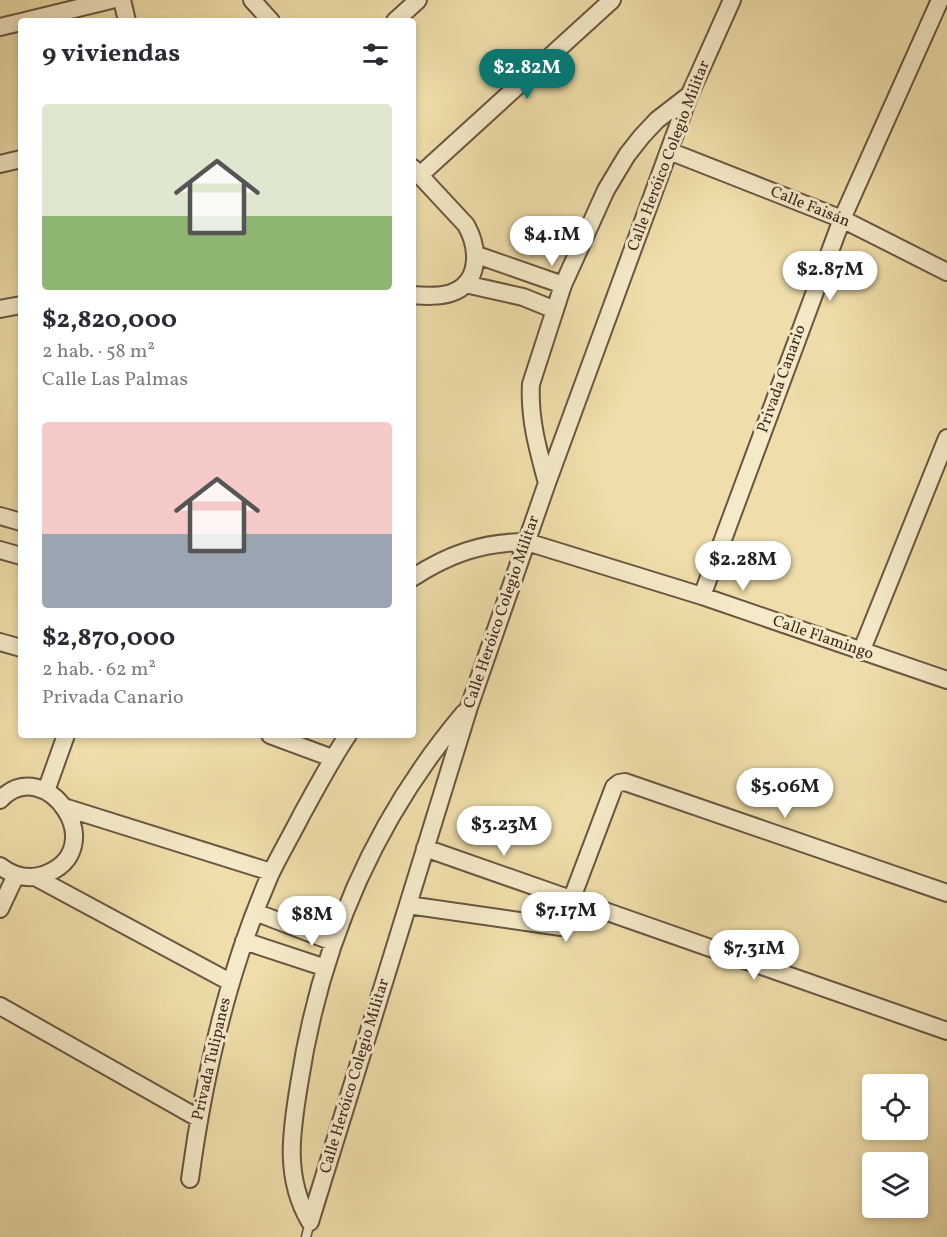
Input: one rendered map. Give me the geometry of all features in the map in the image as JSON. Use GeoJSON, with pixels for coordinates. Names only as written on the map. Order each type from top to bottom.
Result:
{"type":"FeatureCollection","features":[{"type":"Feature","properties":{"kind":"street"},"geometry":{"type":"LineString","coordinates":[[39,18],[111,0]]}},
{"type":"Feature","properties":{"kind":"street"},"geometry":{"type":"LineString","coordinates":[[122,0],[126,18]]}},
{"type":"Feature","properties":{"kind":"street"},"geometry":{"type":"LineString","coordinates":[[252,0],[267,18]]}},
{"type":"Feature","properties":{"kind":"street"},"geometry":{"type":"LineString","coordinates":[[398,18],[418,0]]}},
{"type":"Feature","properties":{"kind":"street"},"geometry":{"type":"LineString","coordinates":[[416,295],[450,294],[465,284],[474,269],[477,255],[472,235],[466,225],[416,172],[612,0]]}},
{"type":"Feature","properties":{"kind":"street","name":"Calle Heróico Colegio Militar"},"geometry":{"type":"LineString","coordinates":[[308,1229],[469,707],[547,483],[689,96],[732,0]]}},
{"type":"Feature","properties":{"kind":"street","name":"Privada Canario"},"geometry":{"type":"LineString","coordinates":[[702,596],[842,219],[940,0]]}},
{"type":"Feature","properties":{"kind":"street"},"geometry":{"type":"LineString","coordinates":[[0,27],[18,23]]}},
{"type":"Feature","properties":{"kind":"street"},"geometry":{"type":"LineString","coordinates":[[547,483],[537,445],[530,399],[533,371],[563,285],[606,190],[627,155],[657,120],[689,96]]}},
{"type":"Feature","properties":{"kind":"street","name":"Calle Faisán"},"geometry":{"type":"LineString","coordinates":[[669,151],[842,219],[947,272]]}},
{"type":"Feature","properties":{"kind":"street"},"geometry":{"type":"LineString","coordinates":[[0,164],[18,160]]}},
{"type":"Feature","properties":{"kind":"street"},"geometry":{"type":"LineString","coordinates":[[477,255],[563,285]]}},
{"type":"Feature","properties":{"kind":"street"},"geometry":{"type":"LineString","coordinates":[[465,284],[523,297],[555,310]]}},
{"type":"Feature","properties":{"kind":"street"},"geometry":{"type":"LineString","coordinates":[[0,309],[18,305]]}},
{"type":"Feature","properties":{"kind":"street"},"geometry":{"type":"LineString","coordinates":[[861,652],[947,438]]}},
{"type":"Feature","properties":{"kind":"street"},"geometry":{"type":"LineString","coordinates":[[0,516],[18,521]]}},
{"type":"Feature","properties":{"kind":"street","name":"Calle Flamingo"},"geometry":{"type":"LineString","coordinates":[[416,575],[435,563],[465,550],[502,542],[527,542],[702,596],[947,680]]}},
{"type":"Feature","properties":{"kind":"street"},"geometry":{"type":"LineString","coordinates":[[0,550],[18,555]]}},
{"type":"Feature","properties":{"kind":"street"},"geometry":{"type":"LineString","coordinates":[[0,642],[18,647]]}},
{"type":"Feature","properties":{"kind":"street"},"geometry":{"type":"LineString","coordinates":[[308,1229],[292,1178],[293,1121],[305,1043],[323,967],[367,859],[393,809],[423,762],[469,707]]}},
{"type":"Feature","properties":{"kind":"street"},"geometry":{"type":"LineString","coordinates":[[46,791],[65,738]]}},
{"type":"Feature","properties":{"kind":"street"},"geometry":{"type":"LineString","coordinates":[[278,738],[332,758]]}},
{"type":"Feature","properties":{"kind":"street","name":"Privada Tulipanes"},"geometry":{"type":"LineString","coordinates":[[190,1179],[198,1118],[230,982],[244,941],[271,873],[332,758],[346,738]]}},
{"type":"Feature","properties":{"kind":"street"},"geometry":{"type":"LineString","coordinates":[[408,905],[561,927],[614,787],[626,782],[947,892]]}},
{"type":"Feature","properties":{"kind":"street"},"geometry":{"type":"LineString","coordinates":[[0,784],[19,789],[46,791],[58,798],[67,808],[74,825],[73,843],[66,859],[52,872],[35,878]]}},
{"type":"Feature","properties":{"kind":"street"},"geometry":{"type":"LineString","coordinates":[[0,800],[19,789]]}},
{"type":"Feature","properties":{"kind":"street"},"geometry":{"type":"LineString","coordinates":[[67,808],[271,873]]}},
{"type":"Feature","properties":{"kind":"street"},"geometry":{"type":"LineString","coordinates":[[425,848],[947,1030]]}},
{"type":"Feature","properties":{"kind":"street"},"geometry":{"type":"LineString","coordinates":[[0,866],[16,875],[35,878],[230,982]]}},
{"type":"Feature","properties":{"kind":"street"},"geometry":{"type":"LineString","coordinates":[[0,909],[16,875]]}},
{"type":"Feature","properties":{"kind":"street"},"geometry":{"type":"LineString","coordinates":[[255,912],[333,942]]}},
{"type":"Feature","properties":{"kind":"street"},"geometry":{"type":"LineString","coordinates":[[244,941],[323,967]]}},
{"type":"Feature","properties":{"kind":"street"},"geometry":{"type":"LineString","coordinates":[[0,1006],[198,1118]]}}]}
